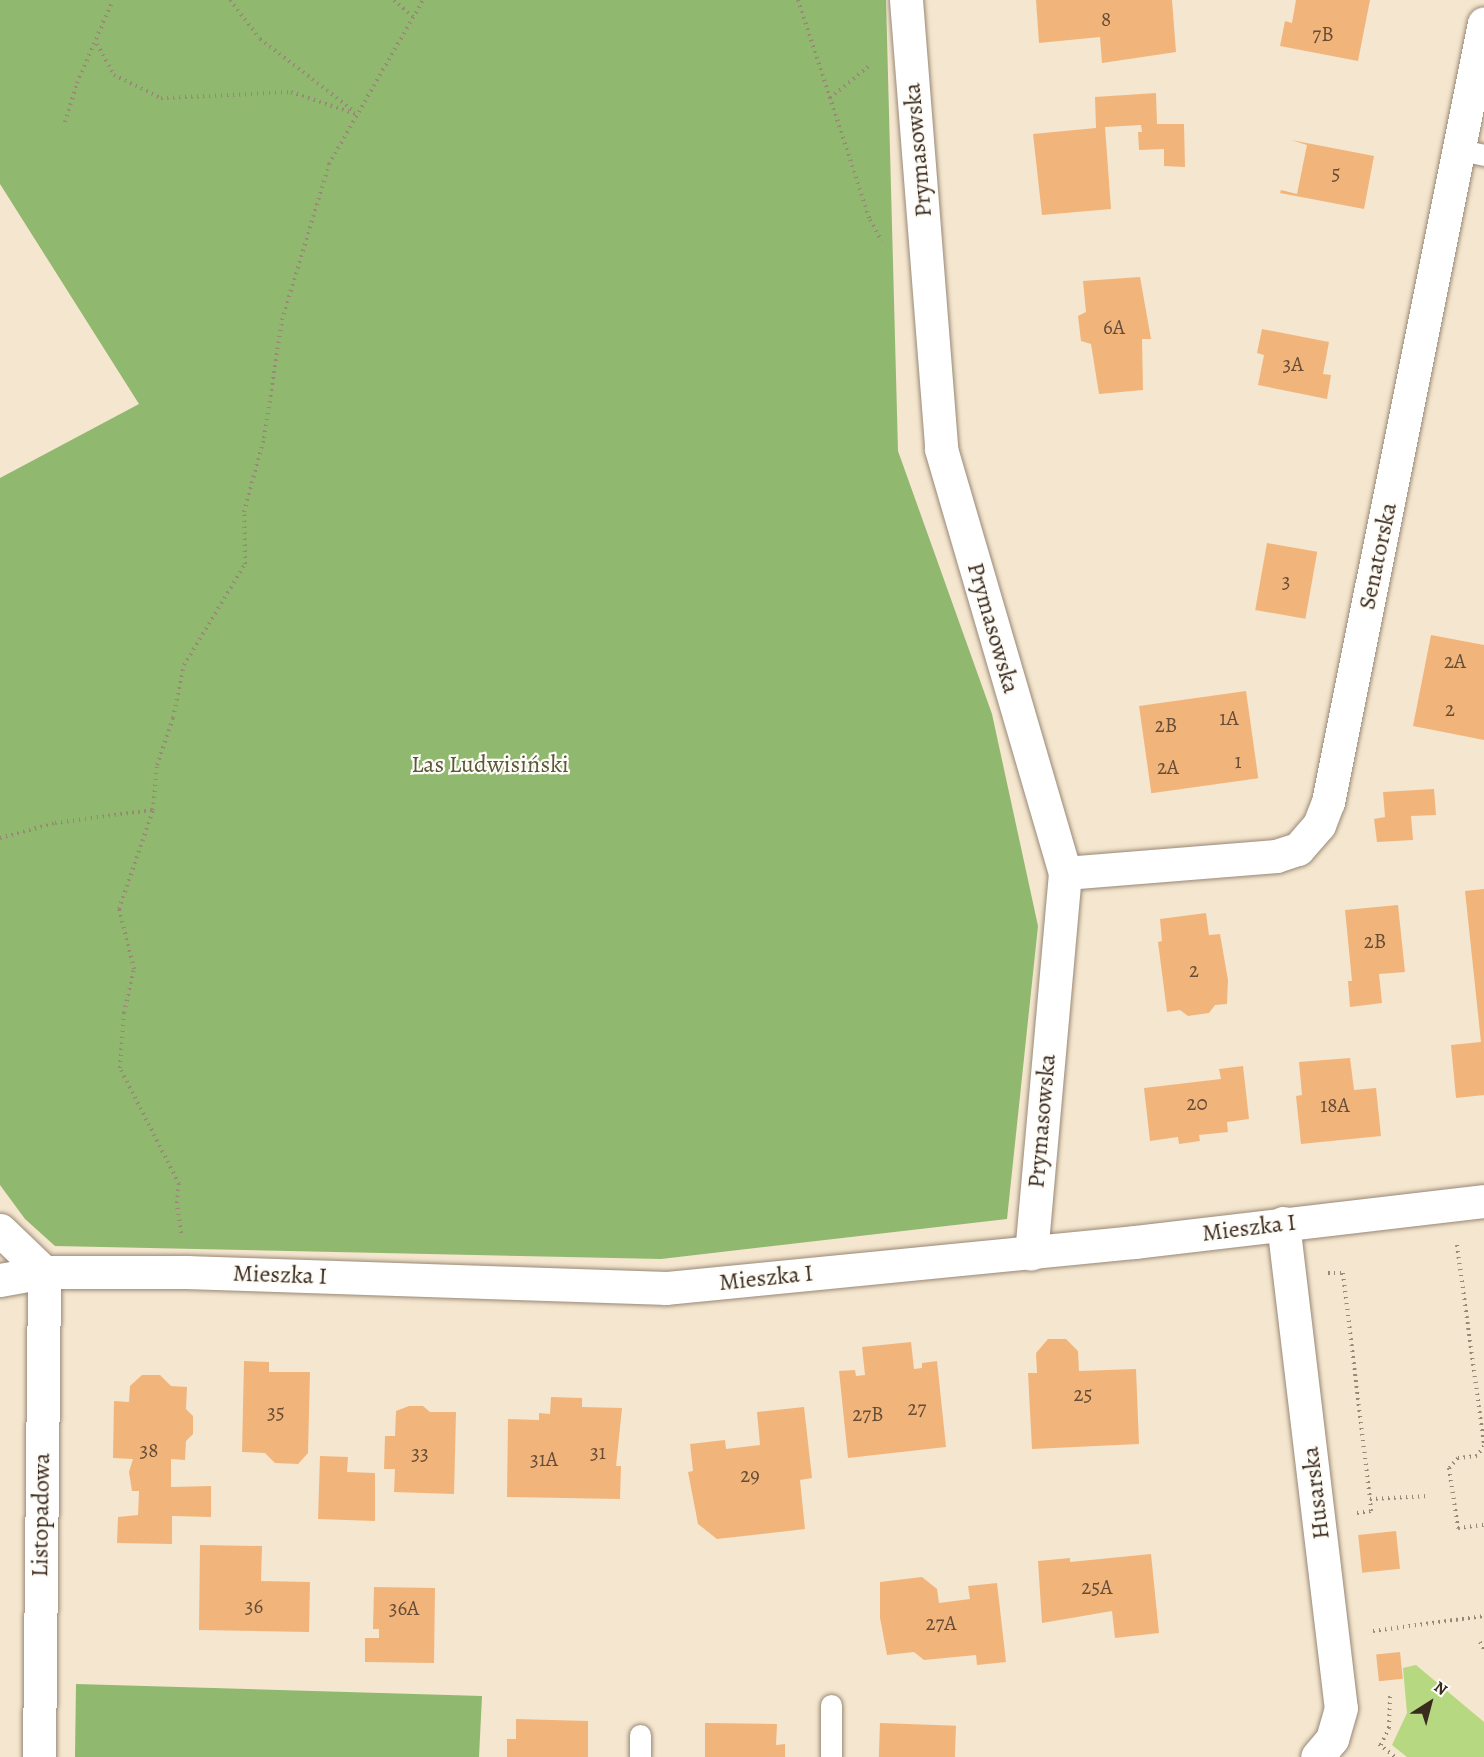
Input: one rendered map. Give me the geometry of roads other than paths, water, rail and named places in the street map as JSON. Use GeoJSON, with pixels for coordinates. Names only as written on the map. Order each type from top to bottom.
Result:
{"type":"FeatureCollection","features":[{"type":"Feature","properties":{"kind":"street","name":"Prymasowska"},"geometry":{"type":"LineString","coordinates":[[906,0],[941,449],[1065,873],[1030,1252]]}},
{"type":"Feature","properties":{"kind":"street","name":"Senatorska"},"geometry":{"type":"LineString","coordinates":[[1065,873],[1276,856],[1298,849],[1319,825],[1328,802],[1472,153],[1484,23]]}},
{"type":"Feature","properties":{"kind":"street","name":"Mieszka I"},"geometry":{"type":"LineString","coordinates":[[0,1280],[44,1272],[188,1272],[666,1288],[1030,1252],[1484,1201]]}},
{"type":"Feature","properties":{"kind":"street","name":"Husarska"},"geometry":{"type":"LineString","coordinates":[[1283,1223],[1341,1708],[1332,1740],[1317,1757]]}},
{"type":"Feature","properties":{"kind":"street"},"geometry":{"type":"LineString","coordinates":[[0,1230],[44,1272]]}},
{"type":"Feature","properties":{"kind":"street","name":"Listopadowa"},"geometry":{"type":"LineString","coordinates":[[39,1757],[44,1272]]}},
{"type":"Feature","properties":{"kind":"lane"},"geometry":{"type":"LineString","coordinates":[[831,1705],[831,1757]]}},
{"type":"Feature","properties":{"kind":"lane"},"geometry":{"type":"LineString","coordinates":[[640,1735],[640,1757]]}},
{"type":"Feature","properties":{"kind":"park label","name":"Las Ludwisiński"},"geometry":{"type":"Point","coordinates":[490,765]}}]}
